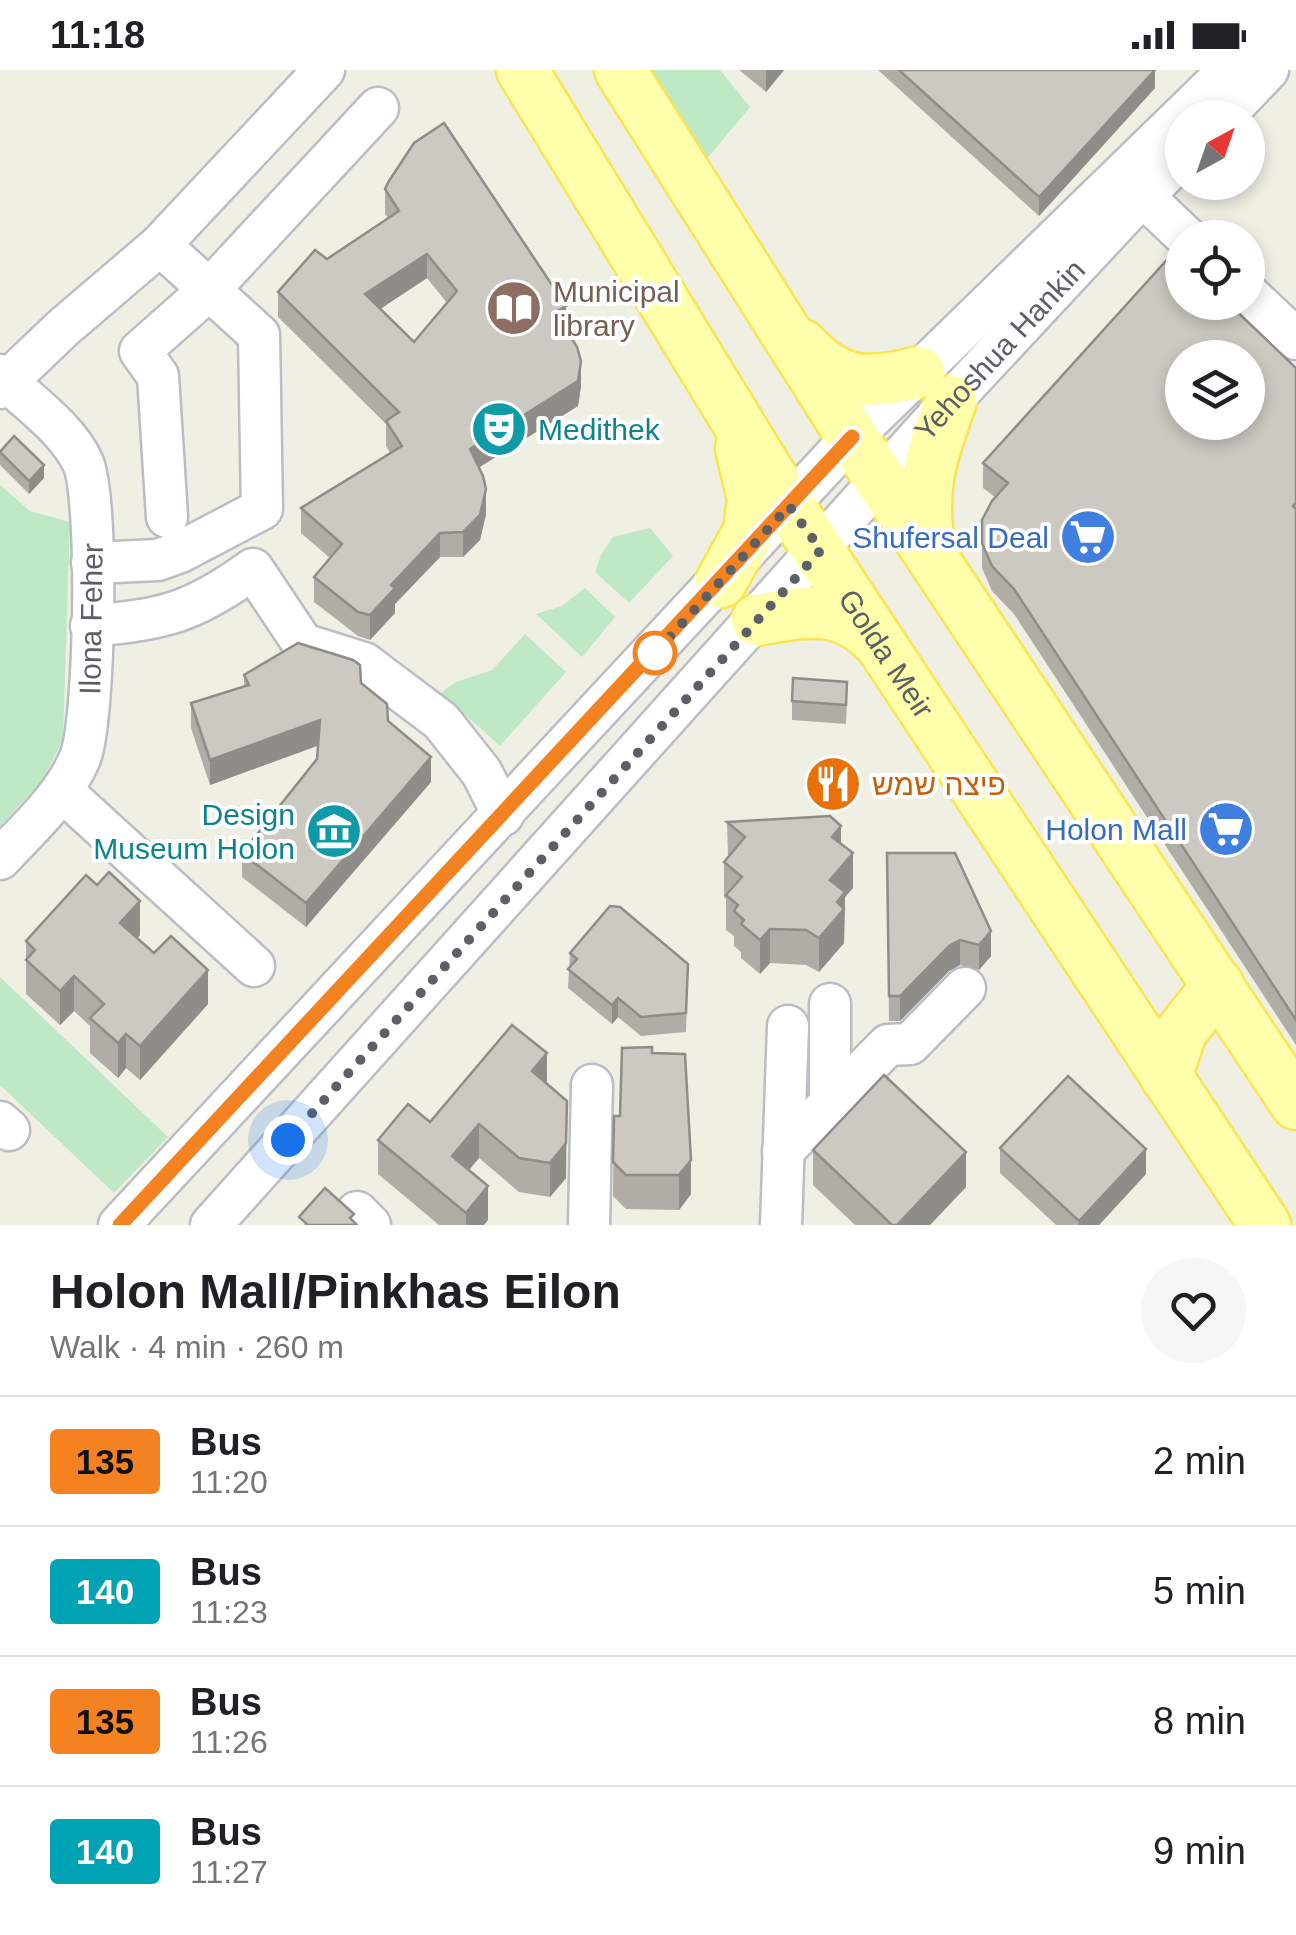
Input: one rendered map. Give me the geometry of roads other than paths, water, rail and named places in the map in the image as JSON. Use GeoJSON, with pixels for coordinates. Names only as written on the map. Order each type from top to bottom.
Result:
{"type":"FeatureCollection","features":[{"type":"Feature","properties":{"kind":"main road","name":"Golda Meir"},"geometry":{"type":"LineString","coordinates":[[522,70],[789,506],[1266,1225]]}},
{"type":"Feature","properties":{"kind":"main road"},"geometry":{"type":"LineString","coordinates":[[620,70],[852,437],[1296,1104]]}},
{"type":"Feature","properties":{"kind":"main road"},"geometry":{"type":"LineString","coordinates":[[778,318],[805,349],[836,373],[854,380],[935,386],[925,520],[932,554]]}},
{"type":"Feature","properties":{"kind":"main road"},"geometry":{"type":"LineString","coordinates":[[720,392],[739,439],[753,499],[749,532],[720,582]]}},
{"type":"Feature","properties":{"kind":"main road"},"geometry":{"type":"LineString","coordinates":[[757,620],[813,610],[827,612],[869,633],[892,657]]}},
{"type":"Feature","properties":{"kind":"main road"},"geometry":{"type":"LineString","coordinates":[[1166,1077],[1181,1032],[1218,986]]}},
{"type":"Feature","properties":{"kind":"street"},"geometry":{"type":"LineString","coordinates":[[2,382],[160,245],[324,70]]}},
{"type":"Feature","properties":{"kind":"street","name":"Yehoshua Hankin"},"geometry":{"type":"LineString","coordinates":[[211,1225],[883,479],[935,386],[1158,194],[1230,70]]}},
{"type":"Feature","properties":{"kind":"street"},"geometry":{"type":"LineString","coordinates":[[1239,100],[1268,70]]}},
{"type":"Feature","properties":{"kind":"street"},"geometry":{"type":"LineString","coordinates":[[167,516],[158,376],[140,351],[209,290],[378,108]]}},
{"type":"Feature","properties":{"kind":"street","name":"Yehoshua Hankin"},"geometry":{"type":"LineString","coordinates":[[120,1225],[852,437],[935,386],[1158,194]]}},
{"type":"Feature","properties":{"kind":"street"},"geometry":{"type":"LineString","coordinates":[[92,564],[136,563],[169,556],[262,509],[259,335],[160,245]]}},
{"type":"Feature","properties":{"kind":"street"},"geometry":{"type":"LineString","coordinates":[[1265,310],[1296,339]]}},
{"type":"Feature","properties":{"kind":"street","name":"Ilona Feher"},"geometry":{"type":"LineString","coordinates":[[0,859],[62,790],[78,762],[88,730],[92,564],[91,494],[84,464],[65,437],[2,382]]}},
{"type":"Feature","properties":{"kind":"street"},"geometry":{"type":"LineString","coordinates":[[91,626],[148,620],[195,608],[254,568],[304,644],[364,663],[441,721],[482,772],[503,815]]}},
{"type":"Feature","properties":{"kind":"street"},"geometry":{"type":"LineString","coordinates":[[62,790],[254,966]]}},
{"type":"Feature","properties":{"kind":"street"},"geometry":{"type":"LineString","coordinates":[[784,1151],[888,1045],[910,1044],[965,988]]}},
{"type":"Feature","properties":{"kind":"street"},"geometry":{"type":"LineString","coordinates":[[830,1004],[830,1104]]}},
{"type":"Feature","properties":{"kind":"street"},"geometry":{"type":"LineString","coordinates":[[781,1225],[788,1026]]}},
{"type":"Feature","properties":{"kind":"street"},"geometry":{"type":"LineString","coordinates":[[589,1225],[592,1085]]}},
{"type":"Feature","properties":{"kind":"place","name":"Municipal library"},"geometry":{"type":"Point","coordinates":[514,308]}},
{"type":"Feature","properties":{"kind":"place","name":"Medithek"},"geometry":{"type":"Point","coordinates":[499,429]}},
{"type":"Feature","properties":{"kind":"place","name":"Shufersal Deal"},"geometry":{"type":"Point","coordinates":[1088,537]}},
{"type":"Feature","properties":{"kind":"place","name":"פיצה שמש"},"geometry":{"type":"Point","coordinates":[833,784]}},
{"type":"Feature","properties":{"kind":"place","name":"Holon Mall"},"geometry":{"type":"Point","coordinates":[1226,829]}},
{"type":"Feature","properties":{"kind":"place","name":"Design Museum Holon"},"geometry":{"type":"Point","coordinates":[334,831]}}]}
